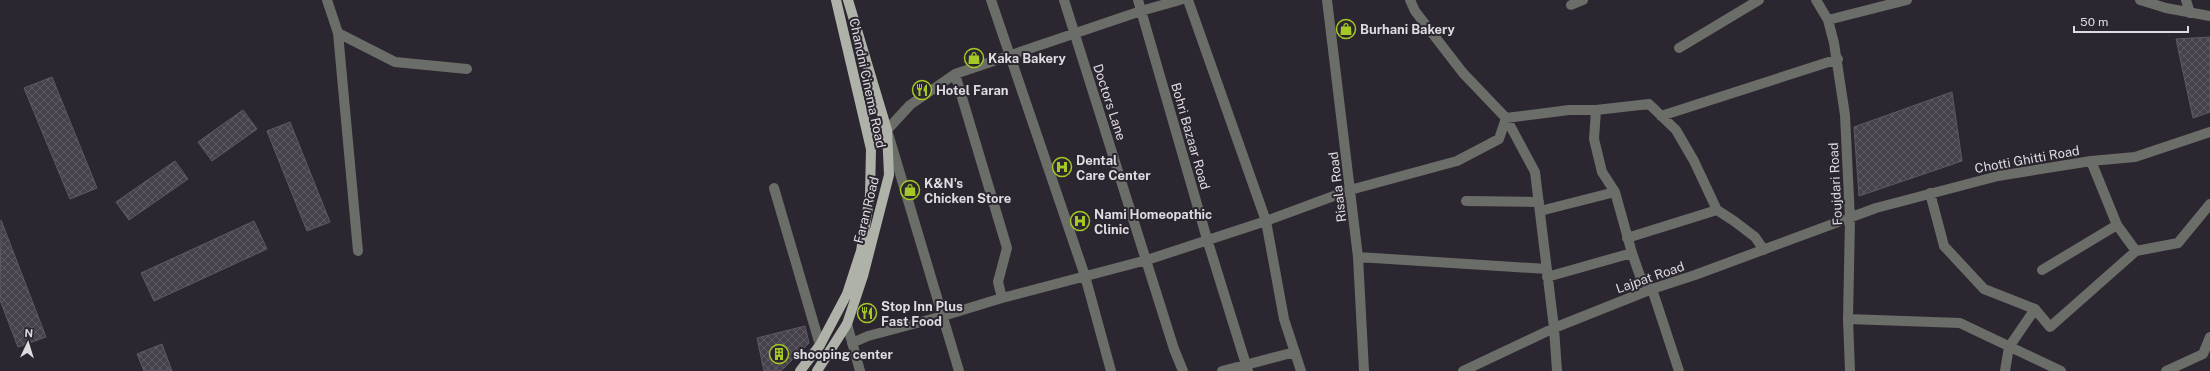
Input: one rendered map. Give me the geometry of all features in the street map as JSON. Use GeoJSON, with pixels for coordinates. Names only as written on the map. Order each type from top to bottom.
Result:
{"type":"FeatureCollection","features":[{"type":"Feature","properties":{"kind":"main road","name":"Chandni Cinema Road"},"geometry":{"type":"LineString","coordinates":[[800,371],[820,345],[847,294],[856,268],[868,220],[871,149],[836,0]]}},
{"type":"Feature","properties":{"kind":"main road","name":"Faran Road"},"geometry":{"type":"LineString","coordinates":[[817,371],[847,324],[863,276],[889,174],[887,130],[848,0]]}},
{"type":"Feature","properties":{"kind":"street"},"geometry":{"type":"LineString","coordinates":[[327,0],[338,33],[358,251]]}},
{"type":"Feature","properties":{"kind":"street"},"geometry":{"type":"LineString","coordinates":[[991,0],[1085,276],[1111,371]]}},
{"type":"Feature","properties":{"kind":"street","name":"Doctors Lane"},"geometry":{"type":"LineString","coordinates":[[1064,0],[1174,349],[1183,371]]}},
{"type":"Feature","properties":{"kind":"street","name":"Bohri Bazaar Road"},"geometry":{"type":"LineString","coordinates":[[1138,0],[1207,239],[1247,368]]}},
{"type":"Feature","properties":{"kind":"street"},"geometry":{"type":"LineString","coordinates":[[959,371],[887,130],[910,105],[955,74],[1010,54],[1141,11],[1180,0]]}},
{"type":"Feature","properties":{"kind":"street"},"geometry":{"type":"LineString","coordinates":[[1188,0],[1266,222],[1284,319],[1301,371]]}},
{"type":"Feature","properties":{"kind":"street","name":"Risala Road"},"geometry":{"type":"LineString","coordinates":[[1327,0],[1358,257],[1364,371]]}},
{"type":"Feature","properties":{"kind":"street"},"geometry":{"type":"LineString","coordinates":[[1410,0],[1415,11],[1463,74],[1506,118],[1535,172],[1554,328],[1557,371]]}},
{"type":"Feature","properties":{"kind":"street"},"geometry":{"type":"LineString","coordinates":[[1571,5],[1583,0]]}},
{"type":"Feature","properties":{"kind":"street"},"geometry":{"type":"LineString","coordinates":[[1679,48],[1759,0]]}},
{"type":"Feature","properties":{"kind":"street","name":"Foujdari Road"},"geometry":{"type":"LineString","coordinates":[[1816,0],[1828,20],[1838,59],[1845,115],[1850,219],[1848,319],[1850,371]]}},
{"type":"Feature","properties":{"kind":"street"},"geometry":{"type":"LineString","coordinates":[[1828,20],[1907,0]]}},
{"type":"Feature","properties":{"kind":"street"},"geometry":{"type":"LineString","coordinates":[[2140,0],[2166,8],[2210,16]]}},
{"type":"Feature","properties":{"kind":"street"},"geometry":{"type":"LineString","coordinates":[[2186,0],[2190,13]]}},
{"type":"Feature","properties":{"kind":"street"},"geometry":{"type":"LineString","coordinates":[[338,33],[396,62],[467,69]]}},
{"type":"Feature","properties":{"kind":"street"},"geometry":{"type":"LineString","coordinates":[[1661,116],[1838,59]]}},
{"type":"Feature","properties":{"kind":"street"},"geometry":{"type":"LineString","coordinates":[[955,74],[989,193],[1007,248],[998,282],[1002,298]]}},
{"type":"Feature","properties":{"kind":"street"},"geometry":{"type":"LineString","coordinates":[[1506,118],[1569,110],[1596,110],[1648,104],[1676,130],[1694,161],[1717,210],[1755,237],[1764,250]]}},
{"type":"Feature","properties":{"kind":"street"},"geometry":{"type":"LineString","coordinates":[[1596,110],[1594,139],[1602,172],[1615,192],[1627,238],[1640,276],[1652,289],[1679,371]]}},
{"type":"Feature","properties":{"kind":"street"},"geometry":{"type":"LineString","coordinates":[[852,343],[868,336],[943,316],[1002,298],[1147,260],[1207,239],[1266,222],[1350,190],[1457,161],[1499,139],[1506,118]]}},
{"type":"Feature","properties":{"kind":"street","name":"Chotti Ghitti Road"},"geometry":{"type":"LineString","coordinates":[[1850,219],[1876,208],[1998,176],[2091,161],[2135,157],[2210,132]]}},
{"type":"Feature","properties":{"kind":"street"},"geometry":{"type":"LineString","coordinates":[[2091,161],[2117,225],[2136,251]]}},
{"type":"Feature","properties":{"kind":"street"},"geometry":{"type":"LineString","coordinates":[[774,188],[820,345]]}},
{"type":"Feature","properties":{"kind":"street"},"geometry":{"type":"LineString","coordinates":[[1466,201],[1539,207],[1615,192]]}},
{"type":"Feature","properties":{"kind":"street"},"geometry":{"type":"LineString","coordinates":[[1930,193],[1944,246],[1984,289],[2035,309],[2050,327],[2136,251],[2178,243],[2210,204]]}},
{"type":"Feature","properties":{"kind":"street"},"geometry":{"type":"LineString","coordinates":[[1627,238],[1717,210]]}},
{"type":"Feature","properties":{"kind":"street","name":"Lajpat Road"},"geometry":{"type":"LineString","coordinates":[[1463,371],[1554,328],[1652,289],[1850,219]]}},
{"type":"Feature","properties":{"kind":"street"},"geometry":{"type":"LineString","coordinates":[[2042,270],[2117,225]]}},
{"type":"Feature","properties":{"kind":"street"},"geometry":{"type":"LineString","coordinates":[[1358,257],[1547,273],[1632,253]]}},
{"type":"Feature","properties":{"kind":"street"},"geometry":{"type":"LineString","coordinates":[[2005,371],[2009,347],[2035,309]]}},
{"type":"Feature","properties":{"kind":"street"},"geometry":{"type":"LineString","coordinates":[[1848,319],[1960,323],[2061,371]]}},
{"type":"Feature","properties":{"kind":"street"},"geometry":{"type":"LineString","coordinates":[[847,324],[860,371]]}},
{"type":"Feature","properties":{"kind":"street"},"geometry":{"type":"LineString","coordinates":[[2166,371],[2203,354],[2210,337]]}},
{"type":"Feature","properties":{"kind":"street"},"geometry":{"type":"LineString","coordinates":[[1222,371],[1247,368],[1295,352]]}},
{"type":"Feature","properties":{"kind":"building"},"geometry":{"type":"Polygon","coordinates":[[[2210,37],[2210,112],[2193,118],[2176,39],[2210,37]]]}},
{"type":"Feature","properties":{"kind":"building"},"geometry":{"type":"Polygon","coordinates":[[[52,77],[97,188],[70,199],[24,88],[52,77]]]}},
{"type":"Feature","properties":{"kind":"building"},"geometry":{"type":"Polygon","coordinates":[[[1952,92],[1962,161],[1859,196],[1854,127],[1952,92]]]}},
{"type":"Feature","properties":{"kind":"building"},"geometry":{"type":"Polygon","coordinates":[[[243,110],[257,129],[212,161],[198,142],[243,110]]]}},
{"type":"Feature","properties":{"kind":"building"},"geometry":{"type":"Polygon","coordinates":[[[290,122],[330,222],[307,231],[267,131],[290,122]]]}},
{"type":"Feature","properties":{"kind":"building"},"geometry":{"type":"Polygon","coordinates":[[[175,161],[188,179],[129,220],[116,202],[175,161]]]}},
{"type":"Feature","properties":{"kind":"building"},"geometry":{"type":"Polygon","coordinates":[[[1,220],[46,337],[18,347],[0,300],[1,220]]]}},
{"type":"Feature","properties":{"kind":"building"},"geometry":{"type":"Polygon","coordinates":[[[254,221],[267,249],[154,301],[141,273],[254,221]]]}},
{"type":"Feature","properties":{"kind":"building","name":"shooping center"},"geometry":{"type":"Polygon","coordinates":[[[805,326],[809,343],[781,371],[764,371],[757,338],[805,326]]]}},
{"type":"Feature","properties":{"kind":"building"},"geometry":{"type":"Polygon","coordinates":[[[162,344],[172,371],[144,371],[137,354],[162,344]]]}},
{"type":"Feature","properties":{"kind":"place","name":"Burhani Bakery"},"geometry":{"type":"Point","coordinates":[1346,29]}},
{"type":"Feature","properties":{"kind":"place","name":"Kaka Bakery"},"geometry":{"type":"Point","coordinates":[974,58]}},
{"type":"Feature","properties":{"kind":"place","name":"Hotel Faran"},"geometry":{"type":"Point","coordinates":[922,90]}},
{"type":"Feature","properties":{"kind":"place","name":"Dental Care Center"},"geometry":{"type":"Point","coordinates":[1062,167]}},
{"type":"Feature","properties":{"kind":"place","name":"K&N's Chicken Store"},"geometry":{"type":"Point","coordinates":[910,190]}},
{"type":"Feature","properties":{"kind":"place","name":"Nami Homeopathic Clinic"},"geometry":{"type":"Point","coordinates":[1080,221]}},
{"type":"Feature","properties":{"kind":"place","name":"Stop Inn Plus Fast Food"},"geometry":{"type":"Point","coordinates":[867,313]}},
{"type":"Feature","properties":{"kind":"place","name":"shooping center"},"geometry":{"type":"Point","coordinates":[779,354]}}]}
